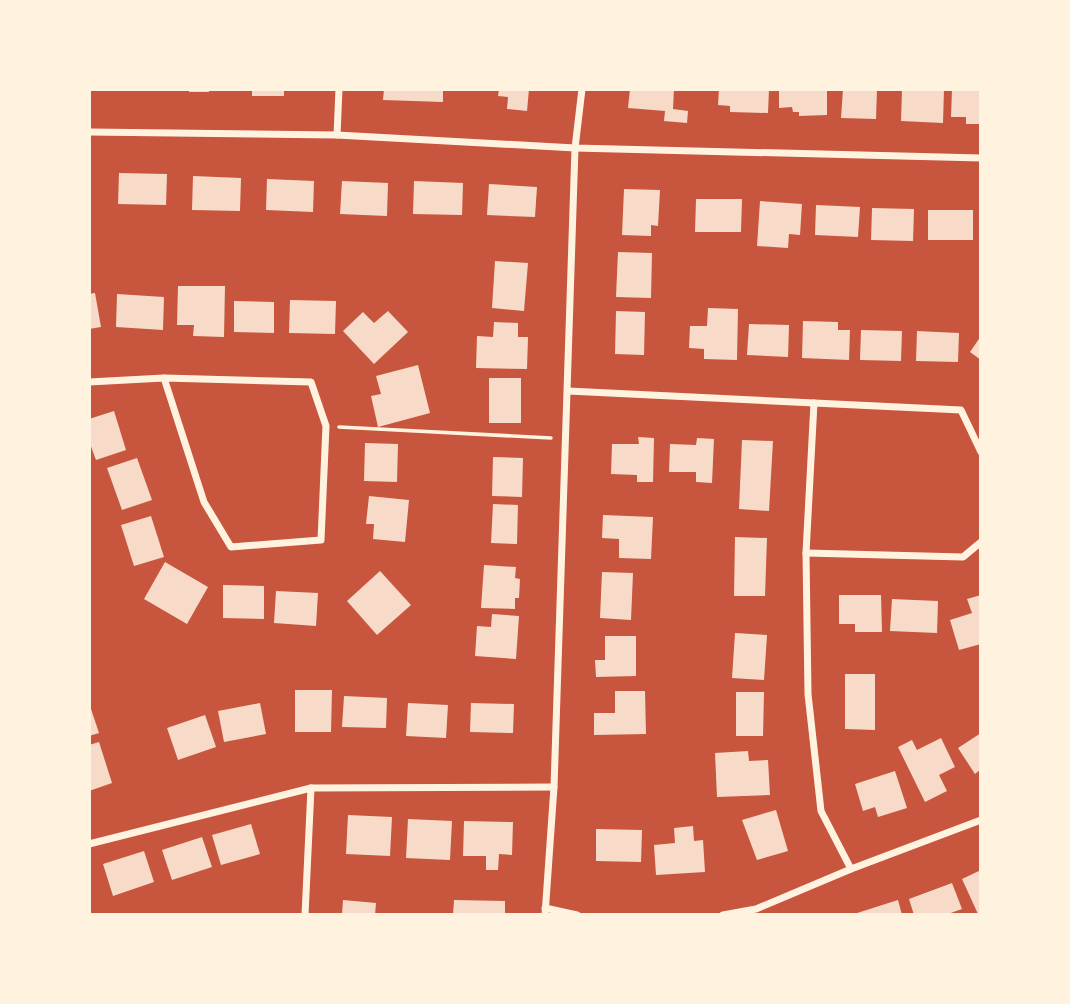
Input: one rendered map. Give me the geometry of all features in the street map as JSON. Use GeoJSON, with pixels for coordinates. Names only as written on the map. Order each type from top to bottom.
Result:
{"type":"FeatureCollection","features":[{"type":"Feature","properties":{"kind":"street"},"geometry":{"type":"LineString","coordinates":[[337,135],[339,89]]}},
{"type":"Feature","properties":{"kind":"street"},"geometry":{"type":"LineString","coordinates":[[577,915],[545,911],[554,787],[575,148],[582,89]]}},
{"type":"Feature","properties":{"kind":"street"},"geometry":{"type":"LineString","coordinates":[[89,132],[337,135],[575,148],[981,158]]}},
{"type":"Feature","properties":{"kind":"street"},"geometry":{"type":"LineString","coordinates":[[89,382],[164,378],[311,382],[326,426],[321,540],[231,547],[204,502],[164,378]]}},
{"type":"Feature","properties":{"kind":"street"},"geometry":{"type":"LineString","coordinates":[[568,391],[961,410],[981,452]]}},
{"type":"Feature","properties":{"kind":"street"},"geometry":{"type":"LineString","coordinates":[[814,404],[806,553],[808,694],[821,811],[851,869]]}},
{"type":"Feature","properties":{"kind":"street"},"geometry":{"type":"LineString","coordinates":[[806,553],[963,557],[981,542]]}},
{"type":"Feature","properties":{"kind":"street"},"geometry":{"type":"LineString","coordinates":[[89,844],[311,788],[554,787]]}},
{"type":"Feature","properties":{"kind":"street"},"geometry":{"type":"LineString","coordinates":[[305,915],[311,788]]}},
{"type":"Feature","properties":{"kind":"street"},"geometry":{"type":"LineString","coordinates":[[723,915],[756,909],[851,869],[981,820]]}},
{"type":"Feature","properties":{"kind":"path"},"geometry":{"type":"LineString","coordinates":[[326,426],[565,439]]}},
{"type":"Feature","properties":{"kind":"building"},"geometry":{"type":"Polygon","coordinates":[[[189,89],[209,89],[209,92],[189,92],[189,89]]]}},
{"type":"Feature","properties":{"kind":"building"},"geometry":{"type":"Polygon","coordinates":[[[252,89],[284,89],[284,96],[252,96],[252,89]]]}},
{"type":"Feature","properties":{"kind":"building"},"geometry":{"type":"Polygon","coordinates":[[[384,89],[443,89],[443,102],[383,100],[384,89]]]}},
{"type":"Feature","properties":{"kind":"building"},"geometry":{"type":"Polygon","coordinates":[[[499,89],[529,89],[527,111],[507,109],[508,97],[498,96],[499,89]]]}},
{"type":"Feature","properties":{"kind":"building"},"geometry":{"type":"Polygon","coordinates":[[[630,89],[674,89],[673,109],[688,111],[687,123],[664,121],[665,111],[628,108],[630,89]]]}},
{"type":"Feature","properties":{"kind":"building"},"geometry":{"type":"Polygon","coordinates":[[[719,89],[769,89],[768,113],[730,112],[730,106],[718,105],[719,89]]]}},
{"type":"Feature","properties":{"kind":"building"},"geometry":{"type":"Polygon","coordinates":[[[779,89],[827,89],[827,115],[799,116],[799,112],[793,112],[792,107],[779,108],[779,89]]]}},
{"type":"Feature","properties":{"kind":"building"},"geometry":{"type":"Polygon","coordinates":[[[843,89],[877,89],[876,119],[841,118],[843,89]]]}},
{"type":"Feature","properties":{"kind":"building"},"geometry":{"type":"Polygon","coordinates":[[[902,89],[944,89],[943,123],[901,121],[902,89]]]}},
{"type":"Feature","properties":{"kind":"building"},"geometry":{"type":"Polygon","coordinates":[[[952,89],[981,89],[981,124],[966,124],[966,117],[951,117],[952,89]]]}},
{"type":"Feature","properties":{"kind":"building"},"geometry":{"type":"Polygon","coordinates":[[[119,173],[167,174],[166,205],[118,204],[119,173]]]}},
{"type":"Feature","properties":{"kind":"building"},"geometry":{"type":"Polygon","coordinates":[[[193,176],[241,178],[240,211],[192,210],[193,176]]]}},
{"type":"Feature","properties":{"kind":"building"},"geometry":{"type":"Polygon","coordinates":[[[267,179],[314,181],[313,212],[266,210],[267,179]]]}},
{"type":"Feature","properties":{"kind":"building"},"geometry":{"type":"Polygon","coordinates":[[[342,181],[388,183],[387,216],[340,214],[342,181]]]}},
{"type":"Feature","properties":{"kind":"building"},"geometry":{"type":"Polygon","coordinates":[[[414,181],[463,183],[462,215],[413,214],[414,181]]]}},
{"type":"Feature","properties":{"kind":"building"},"geometry":{"type":"Polygon","coordinates":[[[489,184],[537,187],[535,217],[487,215],[489,184]]]}},
{"type":"Feature","properties":{"kind":"building"},"geometry":{"type":"Polygon","coordinates":[[[624,189],[660,190],[658,226],[651,225],[651,236],[622,235],[624,189]]]}},
{"type":"Feature","properties":{"kind":"building"},"geometry":{"type":"Polygon","coordinates":[[[696,199],[742,199],[741,232],[695,232],[696,199]]]}},
{"type":"Feature","properties":{"kind":"building"},"geometry":{"type":"Polygon","coordinates":[[[760,201],[802,204],[800,235],[789,234],[788,248],[757,246],[760,201]]]}},
{"type":"Feature","properties":{"kind":"building"},"geometry":{"type":"Polygon","coordinates":[[[816,205],[860,207],[858,237],[815,235],[816,205]]]}},
{"type":"Feature","properties":{"kind":"building"},"geometry":{"type":"Polygon","coordinates":[[[872,208],[914,209],[913,241],[871,240],[872,208]]]}},
{"type":"Feature","properties":{"kind":"building"},"geometry":{"type":"Polygon","coordinates":[[[928,210],[973,210],[973,240],[928,240],[928,210]]]}},
{"type":"Feature","properties":{"kind":"building"},"geometry":{"type":"Polygon","coordinates":[[[618,252],[652,253],[651,298],[616,297],[618,252]]]}},
{"type":"Feature","properties":{"kind":"building"},"geometry":{"type":"Polygon","coordinates":[[[495,261],[528,263],[524,311],[492,308],[495,261]]]}},
{"type":"Feature","properties":{"kind":"building"},"geometry":{"type":"Polygon","coordinates":[[[178,286],[225,286],[224,337],[193,336],[194,325],[177,325],[178,286]]]}},
{"type":"Feature","properties":{"kind":"building"},"geometry":{"type":"Polygon","coordinates":[[[95,293],[101,327],[89,329],[89,294],[95,293]]]}},
{"type":"Feature","properties":{"kind":"building"},"geometry":{"type":"Polygon","coordinates":[[[117,294],[164,297],[163,330],[116,327],[117,294]]]}},
{"type":"Feature","properties":{"kind":"building"},"geometry":{"type":"Polygon","coordinates":[[[290,300],[336,301],[335,334],[289,333],[290,300]]]}},
{"type":"Feature","properties":{"kind":"building"},"geometry":{"type":"Polygon","coordinates":[[[234,301],[274,302],[274,333],[234,332],[234,301]]]}},
{"type":"Feature","properties":{"kind":"building"},"geometry":{"type":"Polygon","coordinates":[[[708,308],[738,309],[737,360],[704,359],[704,349],[689,348],[690,326],[707,326],[708,308]]]}},
{"type":"Feature","properties":{"kind":"building"},"geometry":{"type":"Polygon","coordinates":[[[388,311],[408,332],[374,364],[343,331],[363,312],[374,323],[388,311]]]}},
{"type":"Feature","properties":{"kind":"building"},"geometry":{"type":"Polygon","coordinates":[[[616,311],[645,312],[644,355],[615,354],[616,311]]]}},
{"type":"Feature","properties":{"kind":"building"},"geometry":{"type":"Polygon","coordinates":[[[803,321],[838,322],[838,330],[850,330],[849,360],[802,358],[803,321]]]}},
{"type":"Feature","properties":{"kind":"building"},"geometry":{"type":"Polygon","coordinates":[[[494,322],[518,323],[518,337],[528,337],[527,369],[476,368],[477,336],[493,337],[494,322]]]}},
{"type":"Feature","properties":{"kind":"building"},"geometry":{"type":"Polygon","coordinates":[[[749,324],[789,325],[788,357],[747,355],[749,324]]]}},
{"type":"Feature","properties":{"kind":"building"},"geometry":{"type":"Polygon","coordinates":[[[861,330],[902,331],[901,361],[860,360],[861,330]]]}},
{"type":"Feature","properties":{"kind":"building"},"geometry":{"type":"Polygon","coordinates":[[[917,331],[959,333],[958,362],[916,361],[917,331]]]}},
{"type":"Feature","properties":{"kind":"building"},"geometry":{"type":"Polygon","coordinates":[[[981,336],[981,360],[970,352],[981,336]]]}},
{"type":"Feature","properties":{"kind":"building"},"geometry":{"type":"Polygon","coordinates":[[[418,365],[430,413],[378,427],[371,396],[381,394],[376,376],[418,365]]]}},
{"type":"Feature","properties":{"kind":"building"},"geometry":{"type":"Polygon","coordinates":[[[489,378],[521,378],[521,423],[489,423],[489,378]]]}},
{"type":"Feature","properties":{"kind":"building"},"geometry":{"type":"Polygon","coordinates":[[[114,411],[126,450],[96,460],[89,441],[89,419],[114,411]]]}},
{"type":"Feature","properties":{"kind":"building"},"geometry":{"type":"Polygon","coordinates":[[[638,437],[654,438],[653,482],[637,482],[637,475],[611,474],[612,444],[639,444],[638,437]]]}},
{"type":"Feature","properties":{"kind":"building"},"geometry":{"type":"Polygon","coordinates":[[[697,438],[714,439],[712,483],[696,482],[696,472],[669,472],[670,444],[696,445],[697,438]]]}},
{"type":"Feature","properties":{"kind":"building"},"geometry":{"type":"Polygon","coordinates":[[[742,440],[773,441],[769,511],[739,509],[742,440]]]}},
{"type":"Feature","properties":{"kind":"building"},"geometry":{"type":"Polygon","coordinates":[[[365,443],[398,444],[397,482],[364,481],[365,443]]]}},
{"type":"Feature","properties":{"kind":"building"},"geometry":{"type":"Polygon","coordinates":[[[493,457],[523,458],[522,497],[492,496],[493,457]]]}},
{"type":"Feature","properties":{"kind":"building"},"geometry":{"type":"Polygon","coordinates":[[[137,458],[152,500],[122,510],[107,468],[137,458]]]}},
{"type":"Feature","properties":{"kind":"building"},"geometry":{"type":"Polygon","coordinates":[[[369,496],[409,500],[405,542],[373,539],[374,524],[366,524],[369,496]]]}},
{"type":"Feature","properties":{"kind":"building"},"geometry":{"type":"Polygon","coordinates":[[[493,504],[518,505],[517,544],[491,543],[493,504]]]}},
{"type":"Feature","properties":{"kind":"building"},"geometry":{"type":"Polygon","coordinates":[[[603,515],[653,517],[651,559],[619,558],[619,539],[602,538],[603,515]]]}},
{"type":"Feature","properties":{"kind":"building"},"geometry":{"type":"Polygon","coordinates":[[[151,516],[164,557],[134,566],[121,525],[151,516]]]}},
{"type":"Feature","properties":{"kind":"building"},"geometry":{"type":"Polygon","coordinates":[[[735,537],[767,538],[765,596],[734,596],[735,537]]]}},
{"type":"Feature","properties":{"kind":"building"},"geometry":{"type":"Polygon","coordinates":[[[165,562],[208,587],[187,624],[144,599],[165,562]]]}},
{"type":"Feature","properties":{"kind":"building"},"geometry":{"type":"Polygon","coordinates":[[[484,565],[516,567],[515,578],[520,579],[519,598],[515,598],[515,609],[481,608],[484,565]]]}},
{"type":"Feature","properties":{"kind":"building"},"geometry":{"type":"Polygon","coordinates":[[[380,571],[411,605],[377,635],[347,601],[380,571]]]}},
{"type":"Feature","properties":{"kind":"building"},"geometry":{"type":"Polygon","coordinates":[[[602,572],[633,573],[631,620],[600,618],[602,572]]]}},
{"type":"Feature","properties":{"kind":"building"},"geometry":{"type":"Polygon","coordinates":[[[223,585],[264,586],[264,619],[223,618],[223,585]]]}},
{"type":"Feature","properties":{"kind":"building"},"geometry":{"type":"Polygon","coordinates":[[[276,591],[318,593],[316,626],[274,623],[276,591]]]}},
{"type":"Feature","properties":{"kind":"building"},"geometry":{"type":"Polygon","coordinates":[[[839,595],[881,595],[882,632],[855,632],[855,624],[839,624],[839,595]]]}},
{"type":"Feature","properties":{"kind":"building"},"geometry":{"type":"Polygon","coordinates":[[[981,595],[981,644],[959,650],[950,620],[972,613],[967,599],[981,595]]]}},
{"type":"Feature","properties":{"kind":"building"},"geometry":{"type":"Polygon","coordinates":[[[892,599],[938,601],[937,633],[890,631],[892,599]]]}},
{"type":"Feature","properties":{"kind":"building"},"geometry":{"type":"Polygon","coordinates":[[[492,614],[519,616],[516,659],[475,656],[477,626],[491,627],[492,614]]]}},
{"type":"Feature","properties":{"kind":"building"},"geometry":{"type":"Polygon","coordinates":[[[735,633],[767,635],[764,680],[732,678],[735,633]]]}},
{"type":"Feature","properties":{"kind":"building"},"geometry":{"type":"Polygon","coordinates":[[[605,636],[636,636],[636,676],[596,677],[595,660],[605,660],[605,636]]]}},
{"type":"Feature","properties":{"kind":"building"},"geometry":{"type":"Polygon","coordinates":[[[845,674],[875,674],[875,730],[845,729],[845,674]]]}},
{"type":"Feature","properties":{"kind":"building"},"geometry":{"type":"Polygon","coordinates":[[[295,690],[332,690],[331,732],[295,732],[295,690]]]}},
{"type":"Feature","properties":{"kind":"building"},"geometry":{"type":"Polygon","coordinates":[[[615,691],[645,691],[646,734],[594,735],[594,713],[615,713],[615,691]]]}},
{"type":"Feature","properties":{"kind":"building"},"geometry":{"type":"Polygon","coordinates":[[[736,692],[764,692],[763,736],[736,736],[736,692]]]}},
{"type":"Feature","properties":{"kind":"building"},"geometry":{"type":"Polygon","coordinates":[[[344,696],[387,698],[386,728],[342,727],[344,696]]]}},
{"type":"Feature","properties":{"kind":"building"},"geometry":{"type":"Polygon","coordinates":[[[89,703],[99,733],[89,736],[89,703]]]}},
{"type":"Feature","properties":{"kind":"building"},"geometry":{"type":"Polygon","coordinates":[[[260,703],[266,734],[224,742],[218,711],[260,703]]]}},
{"type":"Feature","properties":{"kind":"building"},"geometry":{"type":"Polygon","coordinates":[[[408,703],[448,705],[446,738],[406,736],[408,703]]]}},
{"type":"Feature","properties":{"kind":"building"},"geometry":{"type":"Polygon","coordinates":[[[471,703],[514,704],[513,733],[470,732],[471,703]]]}},
{"type":"Feature","properties":{"kind":"building"},"geometry":{"type":"Polygon","coordinates":[[[205,715],[216,747],[178,760],[167,728],[205,715]]]}},
{"type":"Feature","properties":{"kind":"building"},"geometry":{"type":"Polygon","coordinates":[[[981,733],[981,769],[975,774],[958,748],[981,733]]]}},
{"type":"Feature","properties":{"kind":"building"},"geometry":{"type":"Polygon","coordinates":[[[941,738],[955,767],[939,775],[947,791],[925,802],[898,747],[912,740],[917,750],[941,738]]]}},
{"type":"Feature","properties":{"kind":"building"},"geometry":{"type":"Polygon","coordinates":[[[99,742],[112,783],[89,791],[89,745],[99,742]]]}},
{"type":"Feature","properties":{"kind":"building"},"geometry":{"type":"Polygon","coordinates":[[[748,751],[749,761],[768,760],[770,795],[717,797],[715,753],[748,751]]]}},
{"type":"Feature","properties":{"kind":"building"},"geometry":{"type":"Polygon","coordinates":[[[895,771],[907,808],[878,817],[875,807],[863,811],[855,784],[895,771]]]}},
{"type":"Feature","properties":{"kind":"building"},"geometry":{"type":"Polygon","coordinates":[[[776,810],[788,851],[757,860],[742,820],[776,810]]]}},
{"type":"Feature","properties":{"kind":"building"},"geometry":{"type":"Polygon","coordinates":[[[348,815],[392,817],[390,856],[346,854],[348,815]]]}},
{"type":"Feature","properties":{"kind":"building"},"geometry":{"type":"Polygon","coordinates":[[[408,819],[452,821],[450,860],[406,858],[408,819]]]}},
{"type":"Feature","properties":{"kind":"building"},"geometry":{"type":"Polygon","coordinates":[[[464,821],[513,822],[512,855],[499,854],[498,870],[486,870],[486,856],[463,856],[464,821]]]}},
{"type":"Feature","properties":{"kind":"building"},"geometry":{"type":"Polygon","coordinates":[[[251,824],[260,854],[221,865],[212,835],[251,824]]]}},
{"type":"Feature","properties":{"kind":"building"},"geometry":{"type":"Polygon","coordinates":[[[693,826],[694,841],[703,840],[705,872],[656,875],[654,845],[675,843],[674,828],[693,826]]]}},
{"type":"Feature","properties":{"kind":"building"},"geometry":{"type":"Polygon","coordinates":[[[596,829],[642,830],[641,862],[596,861],[596,829]]]}},
{"type":"Feature","properties":{"kind":"building"},"geometry":{"type":"Polygon","coordinates":[[[202,837],[212,867],[172,880],[162,850],[202,837]]]}},
{"type":"Feature","properties":{"kind":"building"},"geometry":{"type":"Polygon","coordinates":[[[144,851],[154,882],[113,896],[103,864],[144,851]]]}},
{"type":"Feature","properties":{"kind":"building"},"geometry":{"type":"Polygon","coordinates":[[[981,870],[981,913],[978,914],[962,879],[981,870]]]}},
{"type":"Feature","properties":{"kind":"building"},"geometry":{"type":"Polygon","coordinates":[[[952,883],[962,909],[945,915],[914,915],[909,899],[952,883]]]}},
{"type":"Feature","properties":{"kind":"building"},"geometry":{"type":"Polygon","coordinates":[[[343,900],[376,903],[375,915],[342,915],[343,900]]]}},
{"type":"Feature","properties":{"kind":"building"},"geometry":{"type":"Polygon","coordinates":[[[454,900],[505,901],[505,915],[453,915],[454,900]]]}},
{"type":"Feature","properties":{"kind":"building"},"geometry":{"type":"Polygon","coordinates":[[[898,900],[902,915],[854,915],[854,914],[898,900]]]}}]}
